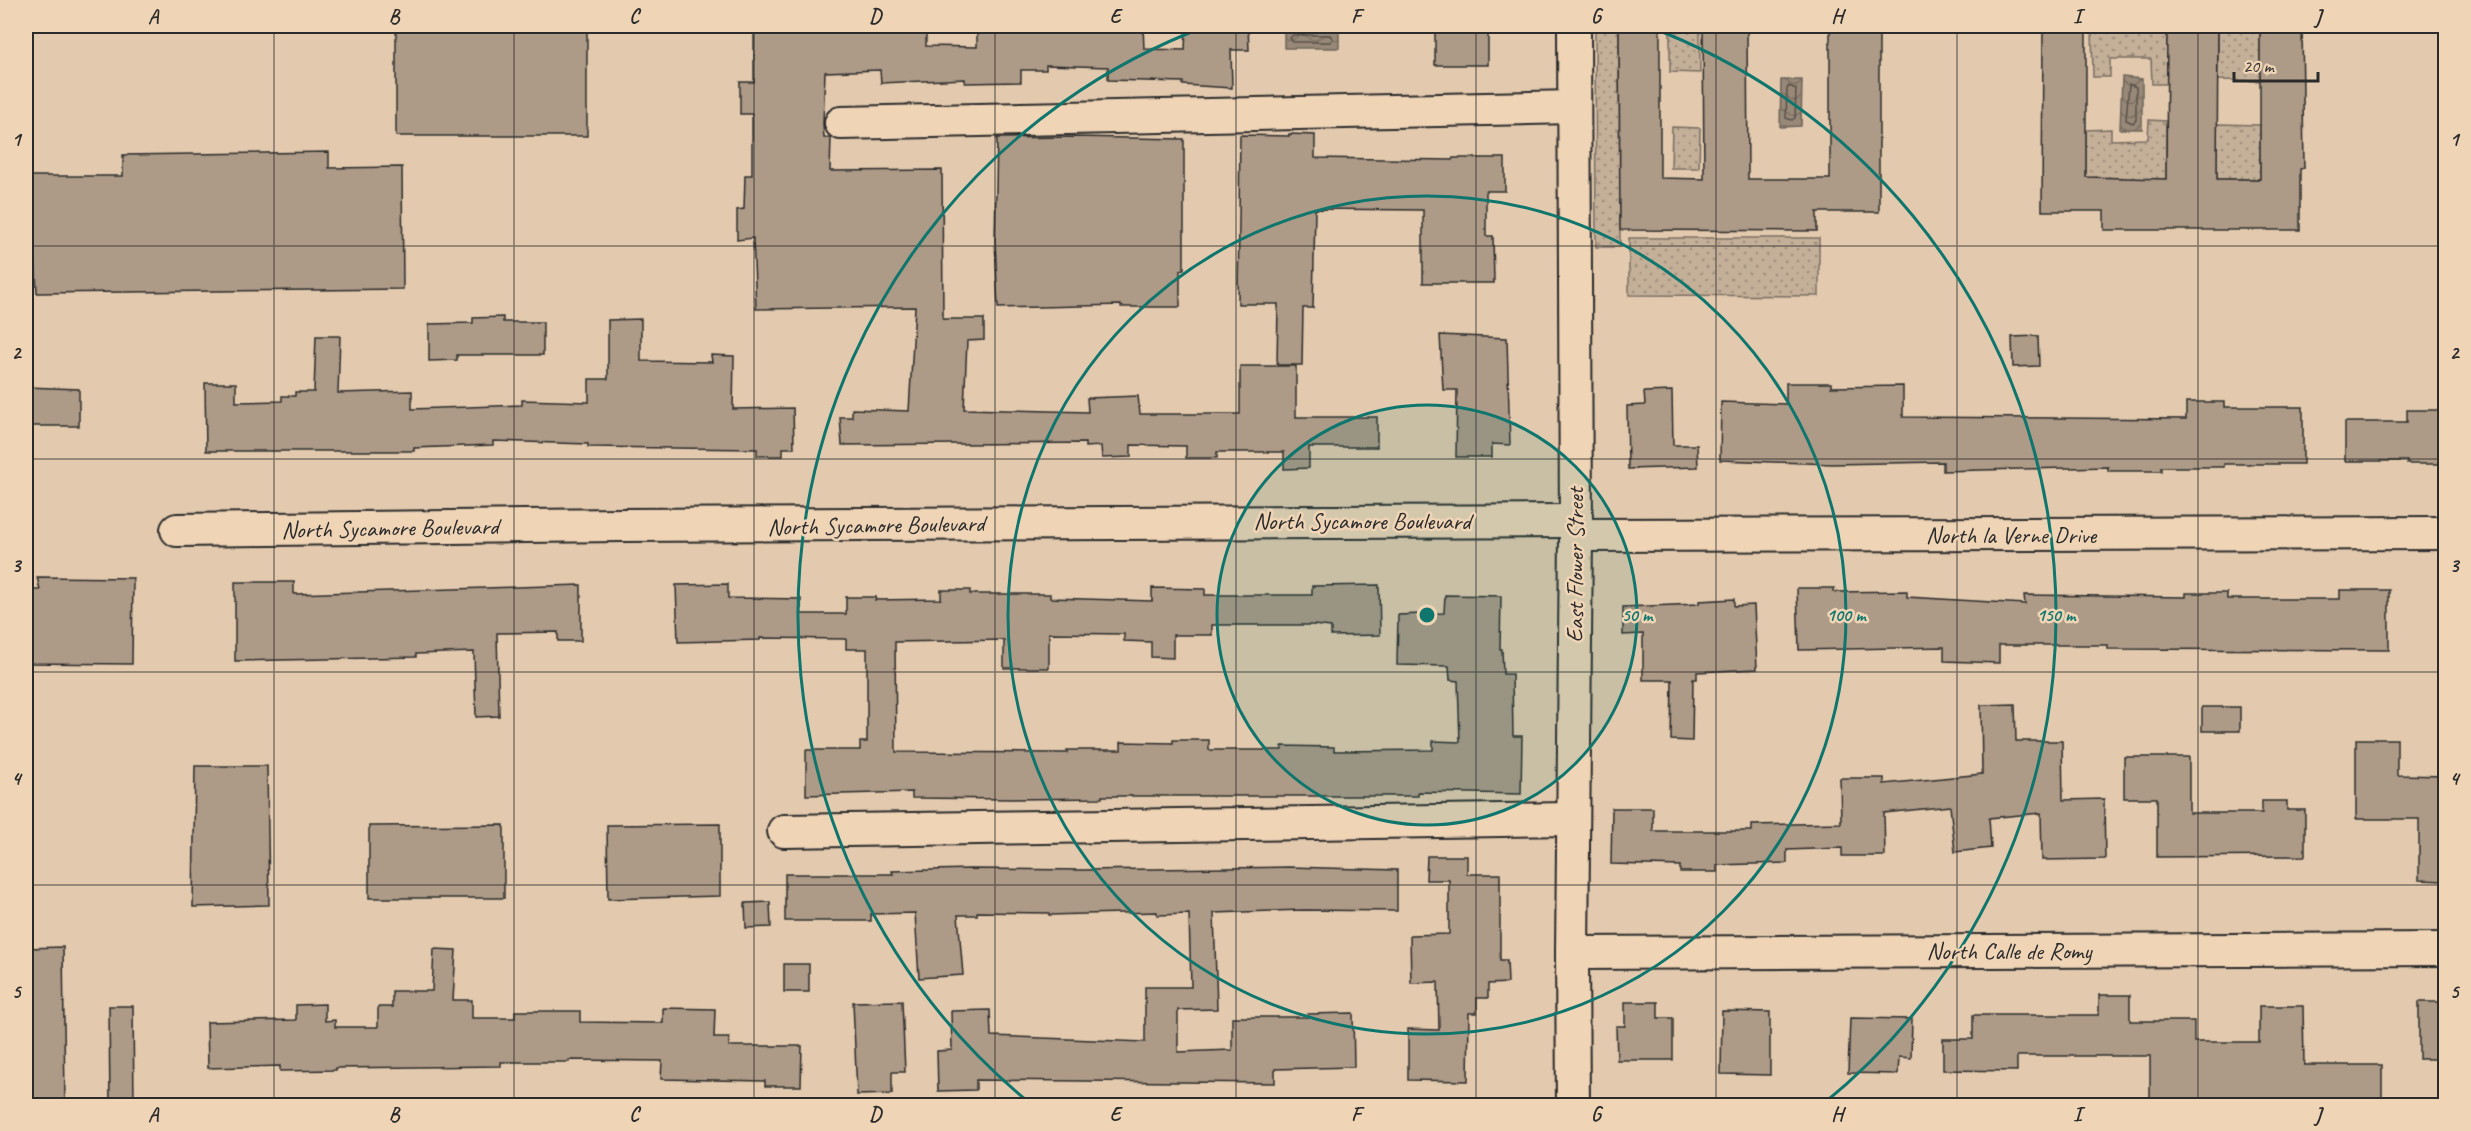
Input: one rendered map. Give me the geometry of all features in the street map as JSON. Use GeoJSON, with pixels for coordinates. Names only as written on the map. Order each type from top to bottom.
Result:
{"type":"FeatureCollection","features":[{"type":"Feature","properties":{"kind":"street","name":"East Flower Street"},"geometry":{"type":"LineString","coordinates":[[1573,1106],[1576,528],[1574,26]]}},
{"type":"Feature","properties":{"kind":"street"},"geometry":{"type":"LineString","coordinates":[[841,123],[1574,107]]}},
{"type":"Feature","properties":{"kind":"street","name":"North Sycamore Boulevard"},"geometry":{"type":"LineString","coordinates":[[177,530],[622,525],[1576,528]]}},
{"type":"Feature","properties":{"kind":"street","name":"North la Verne Drive"},"geometry":{"type":"LineString","coordinates":[[1576,528],[2445,533]]}},
{"type":"Feature","properties":{"kind":"street"},"geometry":{"type":"LineString","coordinates":[[784,831],[1573,819]]}},
{"type":"Feature","properties":{"kind":"street","name":"North Calle de Romy"},"geometry":{"type":"LineString","coordinates":[[1572,953],[2445,949]]}},
{"type":"Feature","properties":{"kind":"shaded area"},"geometry":{"type":"Polygon","coordinates":[[[1595,26],[1619,26],[1620,247],[1596,247],[1595,26]]]}},
{"type":"Feature","properties":{"kind":"shaded area"},"geometry":{"type":"Polygon","coordinates":[[[2092,26],[2167,26],[2167,84],[2152,84],[2151,59],[2110,59],[2110,77],[2093,77],[2092,26]]]}},
{"type":"Feature","properties":{"kind":"shaded area"},"geometry":{"type":"Polygon","coordinates":[[[2218,26],[2260,26],[2260,81],[2218,80],[2218,26]]]}},
{"type":"Feature","properties":{"kind":"shaded area"},"geometry":{"type":"Polygon","coordinates":[[[1670,30],[1700,30],[1700,73],[1670,72],[1670,30]]]}},
{"type":"Feature","properties":{"kind":"shaded area"},"geometry":{"type":"Polygon","coordinates":[[[2149,120],[2166,121],[2166,179],[2086,178],[2086,130],[2111,129],[2111,140],[2148,139],[2149,120]]]}},
{"type":"Feature","properties":{"kind":"shaded area"},"geometry":{"type":"Polygon","coordinates":[[[2217,124],[2260,125],[2260,179],[2217,179],[2217,124]]]}},
{"type":"Feature","properties":{"kind":"shaded area"},"geometry":{"type":"Polygon","coordinates":[[[1672,127],[1700,128],[1699,168],[1671,168],[1672,127]]]}},
{"type":"Feature","properties":{"kind":"shaded area"},"geometry":{"type":"Polygon","coordinates":[[[1629,238],[1819,238],[1819,296],[1629,295],[1629,238]]]}},
{"type":"Feature","properties":{"kind":"water"},"geometry":{"type":"Polygon","coordinates":[[[1284,29],[1339,29],[1339,48],[1284,48],[1284,29]]]}},
{"type":"Feature","properties":{"kind":"water"},"geometry":{"type":"Polygon","coordinates":[[[2122,77],[2142,79],[2142,129],[2120,129],[2122,77]]]}},
{"type":"Feature","properties":{"kind":"water"},"geometry":{"type":"Polygon","coordinates":[[[1781,80],[1802,80],[1801,126],[1780,127],[1781,80]]]}},
{"type":"Feature","properties":{"kind":"building"},"geometry":{"type":"Polygon","coordinates":[[[396,26],[587,26],[587,136],[396,136],[396,26]]]}},
{"type":"Feature","properties":{"kind":"building"},"geometry":{"type":"Polygon","coordinates":[[[754,26],[798,26],[798,31],[854,30],[854,26],[926,26],[926,46],[977,47],[977,26],[1143,26],[1144,49],[1185,50],[1186,26],[1248,26],[1249,50],[1231,50],[1232,88],[1183,85],[1183,82],[1108,80],[1108,67],[1046,65],[1046,70],[1021,70],[1021,82],[965,83],[965,79],[881,83],[880,70],[825,72],[823,124],[824,138],[831,138],[830,171],[942,170],[943,319],[984,319],[984,340],[967,341],[964,409],[1088,412],[1087,398],[1138,396],[1140,414],[1240,414],[1240,366],[1296,366],[1296,417],[1377,417],[1377,447],[1309,447],[1309,468],[1284,469],[1284,452],[1217,452],[1217,458],[1186,458],[1186,446],[1131,445],[1131,457],[1102,458],[1101,446],[1085,447],[1085,443],[842,445],[840,417],[852,417],[852,409],[909,411],[915,307],[756,309],[753,238],[737,240],[737,210],[744,209],[745,175],[752,175],[752,114],[740,114],[740,82],[754,82],[754,26]]]}},
{"type":"Feature","properties":{"kind":"building"},"geometry":{"type":"Polygon","coordinates":[[[1435,26],[1488,26],[1488,65],[1435,65],[1435,26]]]}},
{"type":"Feature","properties":{"kind":"building"},"geometry":{"type":"Polygon","coordinates":[[[1619,26],[1660,26],[1660,178],[1704,179],[1703,26],[1747,26],[1748,179],[1830,179],[1830,26],[1879,26],[1879,212],[1817,212],[1817,231],[1620,230],[1619,26]]]}},
{"type":"Feature","properties":{"kind":"building"},"geometry":{"type":"Polygon","coordinates":[[[2043,26],[2086,26],[2086,177],[2166,179],[2167,26],[2218,26],[2217,179],[2260,179],[2260,26],[2302,26],[2304,168],[2300,169],[2300,230],[2104,230],[2104,211],[2042,211],[2043,26]]]}},
{"type":"Feature","properties":{"kind":"building"},"geometry":{"type":"Polygon","coordinates":[[[1289,134],[1315,135],[1315,158],[1452,160],[1453,158],[1505,158],[1505,191],[1486,191],[1486,236],[1493,236],[1494,283],[1423,283],[1423,210],[1315,209],[1313,308],[1303,308],[1302,365],[1277,365],[1278,304],[1238,304],[1240,135],[1289,136],[1289,134]]]}},
{"type":"Feature","properties":{"kind":"building"},"geometry":{"type":"Polygon","coordinates":[[[997,138],[1184,139],[1184,269],[1180,270],[1180,307],[1121,307],[1121,305],[998,308],[995,240],[997,138]]]}},
{"type":"Feature","properties":{"kind":"building"},"geometry":{"type":"Polygon","coordinates":[[[329,152],[329,168],[402,167],[403,289],[37,293],[35,254],[26,254],[26,176],[123,176],[123,155],[329,152]]]}},
{"type":"Feature","properties":{"kind":"building"},"geometry":{"type":"Polygon","coordinates":[[[503,317],[503,322],[543,322],[543,355],[457,355],[457,360],[429,361],[429,324],[473,323],[473,318],[503,317]]]}},
{"type":"Feature","properties":{"kind":"building"},"geometry":{"type":"Polygon","coordinates":[[[641,319],[641,361],[712,362],[711,355],[734,356],[733,409],[793,408],[794,448],[783,448],[783,456],[757,456],[757,449],[588,447],[588,444],[493,441],[493,445],[414,448],[414,451],[206,451],[205,383],[236,383],[236,402],[282,401],[282,396],[295,396],[295,392],[314,392],[316,336],[340,336],[338,393],[412,391],[412,409],[522,405],[522,400],[589,402],[589,379],[608,379],[608,320],[641,319]]]}},
{"type":"Feature","properties":{"kind":"building"},"geometry":{"type":"Polygon","coordinates":[[[1440,335],[1507,338],[1510,445],[1492,444],[1492,457],[1456,457],[1457,390],[1443,390],[1440,335]]]}},
{"type":"Feature","properties":{"kind":"building"},"geometry":{"type":"Polygon","coordinates":[[[2038,336],[2039,366],[2013,367],[2012,337],[2038,336]]]}},
{"type":"Feature","properties":{"kind":"building"},"geometry":{"type":"Polygon","coordinates":[[[1786,383],[1831,383],[1831,387],[1903,386],[1903,417],[2186,419],[2186,402],[2224,402],[2224,407],[2303,407],[2303,464],[2161,467],[2161,471],[2108,471],[2108,467],[1943,471],[1943,462],[1832,464],[1720,460],[1721,402],[1786,404],[1786,383]]]}},
{"type":"Feature","properties":{"kind":"building"},"geometry":{"type":"Polygon","coordinates":[[[26,387],[79,389],[79,426],[26,426],[26,387]]]}},
{"type":"Feature","properties":{"kind":"building"},"geometry":{"type":"Polygon","coordinates":[[[1672,391],[1673,445],[1697,445],[1698,467],[1628,469],[1627,406],[1645,405],[1644,392],[1672,391]]]}},
{"type":"Feature","properties":{"kind":"building"},"geometry":{"type":"Polygon","coordinates":[[[2407,410],[2443,410],[2445,464],[2407,464],[2407,461],[2345,461],[2345,422],[2407,422],[2407,410]]]}},
{"type":"Feature","properties":{"kind":"building"},"geometry":{"type":"Polygon","coordinates":[[[37,577],[133,578],[132,664],[26,663],[26,590],[40,590],[37,577]]]}},
{"type":"Feature","properties":{"kind":"building"},"geometry":{"type":"Polygon","coordinates":[[[235,582],[294,582],[294,594],[581,585],[581,641],[558,641],[558,632],[497,633],[499,716],[476,717],[474,652],[416,654],[416,657],[235,661],[235,582]]]}},
{"type":"Feature","properties":{"kind":"building"},"geometry":{"type":"Polygon","coordinates":[[[728,584],[728,598],[801,599],[801,614],[846,614],[846,597],[876,597],[875,600],[941,599],[941,590],[970,590],[970,594],[1050,594],[1050,598],[1152,601],[1152,588],[1205,589],[1205,595],[1312,595],[1312,586],[1379,585],[1380,635],[1331,636],[1331,627],[1313,625],[1212,625],[1212,635],[1173,635],[1173,658],[1151,657],[1151,642],[1124,641],[1124,634],[1049,633],[1049,668],[1004,668],[1004,640],[895,642],[896,752],[1067,753],[1067,750],[1121,750],[1121,742],[1173,743],[1173,740],[1209,740],[1209,750],[1282,750],[1282,746],[1334,747],[1334,751],[1433,750],[1433,741],[1460,742],[1458,681],[1450,680],[1449,666],[1397,665],[1398,615],[1444,613],[1445,595],[1501,596],[1500,649],[1502,649],[1503,674],[1512,674],[1513,736],[1522,736],[1521,794],[1418,792],[1418,796],[1102,796],[1102,798],[1013,799],[912,798],[912,792],[806,795],[806,750],[860,750],[860,742],[867,742],[867,649],[846,649],[846,639],[760,638],[760,640],[678,642],[676,585],[728,584]]]}},
{"type":"Feature","properties":{"kind":"building"},"geometry":{"type":"Polygon","coordinates":[[[1797,588],[1834,588],[1834,592],[1907,591],[1907,597],[2025,604],[2024,595],[2186,597],[2186,593],[2227,593],[2227,599],[2340,599],[2340,590],[2389,590],[2389,650],[2108,649],[2108,645],[1999,645],[1999,663],[1944,661],[1944,647],[1799,650],[1797,588]]]}},
{"type":"Feature","properties":{"kind":"building"},"geometry":{"type":"Polygon","coordinates":[[[1734,599],[1734,606],[1754,605],[1757,669],[1697,672],[1697,679],[1693,679],[1692,741],[1671,740],[1672,680],[1643,680],[1643,634],[1623,635],[1623,607],[1699,604],[1699,601],[1734,599]]]}},
{"type":"Feature","properties":{"kind":"building"},"geometry":{"type":"Polygon","coordinates":[[[2015,704],[2016,741],[2062,741],[2063,800],[2104,799],[2105,859],[2042,860],[2041,813],[1989,818],[1991,848],[1955,852],[1950,806],[1884,813],[1885,856],[1842,856],[1842,848],[1787,850],[1787,863],[1717,865],[1717,872],[1680,872],[1680,866],[1611,864],[1612,808],[1653,808],[1653,831],[1752,831],[1752,825],[1841,823],[1840,778],[1884,778],[1884,784],[1982,774],[1981,705],[2015,704]]]}},
{"type":"Feature","properties":{"kind":"building"},"geometry":{"type":"Polygon","coordinates":[[[2202,707],[2240,707],[2240,731],[2202,731],[2202,707]]]}},
{"type":"Feature","properties":{"kind":"building"},"geometry":{"type":"Polygon","coordinates":[[[2356,739],[2397,739],[2397,775],[2445,776],[2445,881],[2419,880],[2419,819],[2356,819],[2356,739]]]}},
{"type":"Feature","properties":{"kind":"building"},"geometry":{"type":"Polygon","coordinates":[[[2124,757],[2189,757],[2189,813],[2262,813],[2262,801],[2287,801],[2287,810],[2305,810],[2305,856],[2157,857],[2157,798],[2124,798],[2124,757]]]}},
{"type":"Feature","properties":{"kind":"building"},"geometry":{"type":"Polygon","coordinates":[[[195,766],[267,766],[269,905],[193,907],[195,766]]]}},
{"type":"Feature","properties":{"kind":"building"},"geometry":{"type":"Polygon","coordinates":[[[720,824],[720,896],[608,899],[607,825],[720,824]]]}},
{"type":"Feature","properties":{"kind":"building"},"geometry":{"type":"Polygon","coordinates":[[[504,825],[504,898],[369,898],[369,826],[504,825]]]}},
{"type":"Feature","properties":{"kind":"building"},"geometry":{"type":"Polygon","coordinates":[[[1427,856],[1467,856],[1467,874],[1500,874],[1500,960],[1507,960],[1508,983],[1488,984],[1488,998],[1477,998],[1477,1013],[1469,1013],[1468,1081],[1408,1080],[1408,1029],[1439,1030],[1438,982],[1411,983],[1410,935],[1449,934],[1449,880],[1426,880],[1427,856]]]}},
{"type":"Feature","properties":{"kind":"building"},"geometry":{"type":"Polygon","coordinates":[[[1289,867],[1397,870],[1397,911],[1304,910],[1214,913],[1217,1009],[1178,1010],[1178,1052],[1232,1050],[1232,1017],[1308,1017],[1308,1014],[1353,1013],[1354,1067],[1275,1069],[1275,1083],[976,1080],[976,1090],[938,1091],[937,1051],[952,1050],[951,1011],[990,1010],[991,1036],[1145,1042],[1145,987],[1191,987],[1189,914],[1157,915],[1157,912],[1049,915],[1049,913],[977,912],[977,915],[958,915],[963,975],[919,978],[915,913],[871,914],[871,921],[785,921],[785,874],[893,874],[892,871],[970,869],[1289,867]]]}},
{"type":"Feature","properties":{"kind":"building"},"geometry":{"type":"Polygon","coordinates":[[[770,902],[771,927],[746,928],[745,903],[770,902]]]}},
{"type":"Feature","properties":{"kind":"building"},"geometry":{"type":"Polygon","coordinates":[[[63,947],[65,1100],[26,1101],[26,948],[63,947]]]}},
{"type":"Feature","properties":{"kind":"building"},"geometry":{"type":"Polygon","coordinates":[[[434,949],[456,950],[453,1000],[472,1000],[472,1018],[515,1018],[515,1011],[580,1011],[580,1022],[663,1023],[663,1008],[715,1009],[714,1038],[729,1038],[729,1046],[802,1046],[801,1086],[765,1086],[765,1081],[661,1079],[662,1061],[569,1060],[569,1062],[501,1062],[501,1066],[280,1071],[280,1066],[208,1068],[207,1022],[296,1020],[296,1005],[325,1004],[325,1021],[335,1020],[335,1027],[378,1027],[378,1007],[392,1007],[392,991],[432,991],[434,949]]]}},
{"type":"Feature","properties":{"kind":"building"},"geometry":{"type":"Polygon","coordinates":[[[784,964],[809,964],[809,992],[784,992],[784,964]]]}},
{"type":"Feature","properties":{"kind":"building"},"geometry":{"type":"Polygon","coordinates":[[[2099,995],[2130,995],[2130,1021],[2194,1021],[2194,1042],[2259,1042],[2259,1006],[2303,1006],[2304,1065],[2382,1065],[2382,1106],[2198,1106],[2198,1100],[2150,1100],[2150,1056],[2017,1056],[2017,1071],[1943,1070],[1943,1039],[1973,1039],[1973,1015],[2099,1015],[2099,995]]]}},
{"type":"Feature","properties":{"kind":"building"},"geometry":{"type":"Polygon","coordinates":[[[902,1001],[905,1072],[892,1072],[892,1094],[857,1095],[853,1002],[902,1001]]]}},
{"type":"Feature","properties":{"kind":"building"},"geometry":{"type":"Polygon","coordinates":[[[1625,1002],[1658,1002],[1658,1018],[1673,1018],[1673,1060],[1617,1060],[1616,1026],[1625,1026],[1625,1002]]]}},
{"type":"Feature","properties":{"kind":"building"},"geometry":{"type":"Polygon","coordinates":[[[2419,1002],[2445,1002],[2445,1059],[2419,1059],[2419,1002]]]}},
{"type":"Feature","properties":{"kind":"building"},"geometry":{"type":"Polygon","coordinates":[[[109,1006],[133,1006],[134,1106],[110,1106],[109,1006]]]}},
{"type":"Feature","properties":{"kind":"building"},"geometry":{"type":"Polygon","coordinates":[[[1722,1011],[1770,1012],[1770,1075],[1721,1074],[1722,1011]]]}},
{"type":"Feature","properties":{"kind":"building"},"geometry":{"type":"Polygon","coordinates":[[[1850,1018],[1912,1019],[1911,1058],[1899,1057],[1898,1074],[1848,1073],[1850,1018]]]}}]}
